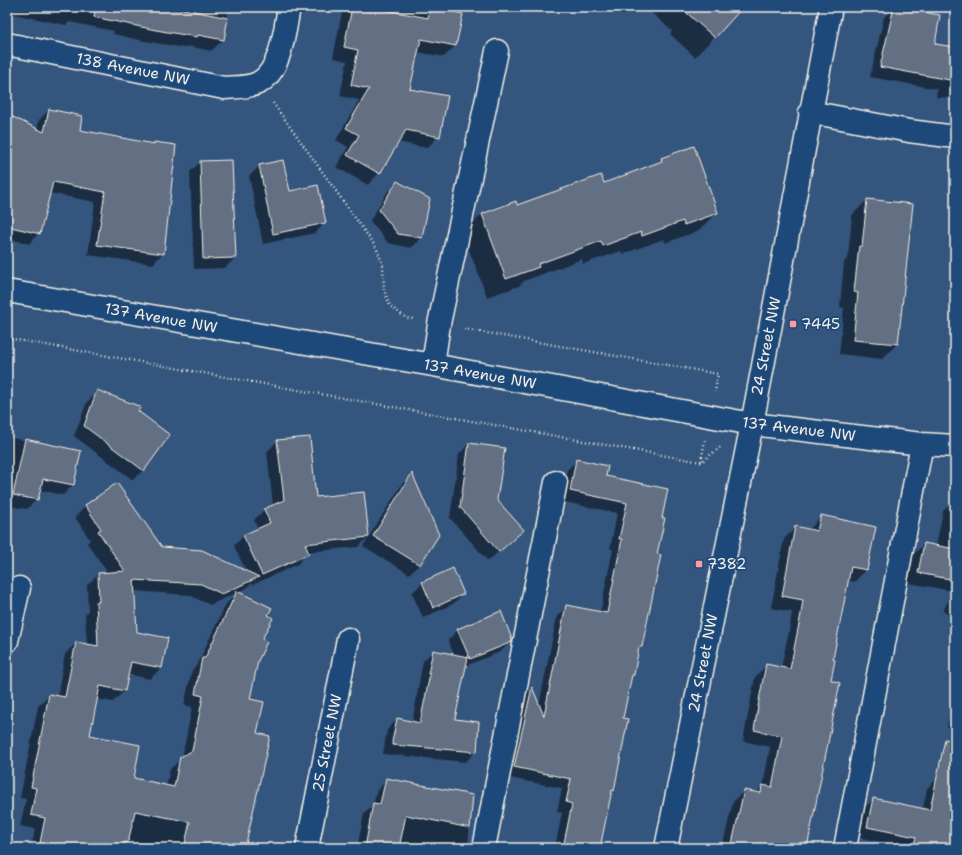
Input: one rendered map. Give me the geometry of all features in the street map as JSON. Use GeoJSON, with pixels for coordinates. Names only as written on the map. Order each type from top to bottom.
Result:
{"type":"FeatureCollection","features":[{"type":"Feature","properties":{"kind":"street"},"geometry":{"type":"LineString","coordinates":[[258,83],[269,73],[276,61],[282,44],[289,7]]}},
{"type":"Feature","properties":{"kind":"street","name":"24 Street NW"},"geometry":{"type":"LineString","coordinates":[[666,848],[752,424],[830,7]]}},
{"type":"Feature","properties":{"kind":"street","name":"138 Avenue NW"},"geometry":{"type":"LineString","coordinates":[[7,44],[224,88],[241,87],[258,83]]}},
{"type":"Feature","properties":{"kind":"street"},"geometry":{"type":"LineString","coordinates":[[433,365],[439,324],[497,52]]}},
{"type":"Feature","properties":{"kind":"street"},"geometry":{"type":"LineString","coordinates":[[810,112],[909,131],[955,137]]}},
{"type":"Feature","properties":{"kind":"street","name":"137 Avenue NW"},"geometry":{"type":"LineString","coordinates":[[7,291],[433,365],[752,424],[922,444],[955,446]]}},
{"type":"Feature","properties":{"kind":"street"},"geometry":{"type":"LineString","coordinates":[[845,848],[922,444]]}},
{"type":"Feature","properties":{"kind":"street"},"geometry":{"type":"LineString","coordinates":[[484,848],[556,482]]}},
{"type":"Feature","properties":{"kind":"street"},"geometry":{"type":"LineString","coordinates":[[7,641],[18,588]]}},
{"type":"Feature","properties":{"kind":"street","name":"25 Street NW"},"geometry":{"type":"LineString","coordinates":[[307,848],[348,638]]}},
{"type":"Feature","properties":{"kind":"path"},"geometry":{"type":"LineString","coordinates":[[7,338],[701,462],[718,374],[406,318],[390,306],[384,290],[383,265],[376,247],[258,83]]}},
{"type":"Feature","properties":{"kind":"building"},"geometry":{"type":"Polygon","coordinates":[[[95,7],[174,7],[228,18],[224,40],[156,30],[94,17],[95,7]]]}},
{"type":"Feature","properties":{"kind":"building"},"geometry":{"type":"Polygon","coordinates":[[[352,7],[370,7],[428,18],[430,7],[463,14],[456,46],[421,39],[410,89],[448,96],[440,137],[406,130],[380,174],[347,155],[359,135],[346,128],[369,89],[351,85],[358,50],[344,47],[352,7]]]}},
{"type":"Feature","properties":{"kind":"building"},"geometry":{"type":"Polygon","coordinates":[[[680,7],[743,7],[715,38],[680,7]]]}},
{"type":"Feature","properties":{"kind":"building"},"geometry":{"type":"Polygon","coordinates":[[[894,7],[940,15],[935,44],[955,47],[955,81],[880,67],[894,7]]]}},
{"type":"Feature","properties":{"kind":"building"},"geometry":{"type":"Polygon","coordinates":[[[49,109],[82,116],[80,130],[154,144],[154,142],[176,145],[164,254],[97,245],[105,192],[53,182],[40,234],[7,226],[7,114],[44,132],[49,109]]]}},
{"type":"Feature","properties":{"kind":"building"},"geometry":{"type":"Polygon","coordinates":[[[694,146],[718,213],[684,225],[683,221],[642,236],[641,232],[603,246],[601,241],[538,264],[539,267],[506,279],[482,214],[516,201],[517,205],[601,175],[604,183],[662,161],[661,158],[694,146]]]}},
{"type":"Feature","properties":{"kind":"building"},"geometry":{"type":"Polygon","coordinates":[[[232,160],[236,258],[203,259],[200,161],[232,160]]]}},
{"type":"Feature","properties":{"kind":"building"},"geometry":{"type":"Polygon","coordinates":[[[283,160],[290,191],[318,185],[326,223],[273,234],[259,165],[283,160]]]}},
{"type":"Feature","properties":{"kind":"building"},"geometry":{"type":"Polygon","coordinates":[[[397,181],[430,199],[422,238],[398,234],[379,210],[397,181]]]}},
{"type":"Feature","properties":{"kind":"building"},"geometry":{"type":"Polygon","coordinates":[[[867,199],[913,204],[898,344],[853,340],[858,293],[854,292],[859,246],[862,246],[867,199]]]}},
{"type":"Feature","properties":{"kind":"building"},"geometry":{"type":"Polygon","coordinates":[[[97,390],[141,407],[138,411],[170,435],[144,471],[84,426],[97,390]]]}},
{"type":"Feature","properties":{"kind":"building"},"geometry":{"type":"Polygon","coordinates":[[[310,437],[316,497],[364,492],[369,537],[305,544],[309,554],[262,575],[243,535],[270,523],[264,509],[284,500],[277,440],[310,437]]]}},
{"type":"Feature","properties":{"kind":"building"},"geometry":{"type":"Polygon","coordinates":[[[25,439],[81,451],[74,485],[43,479],[38,500],[13,495],[25,439]]]}},
{"type":"Feature","properties":{"kind":"building"},"geometry":{"type":"Polygon","coordinates":[[[469,443],[505,448],[497,500],[524,530],[499,552],[460,507],[469,443]]]}},
{"type":"Feature","properties":{"kind":"building"},"geometry":{"type":"Polygon","coordinates":[[[576,459],[608,466],[606,476],[668,489],[662,518],[665,518],[657,554],[661,555],[642,647],[639,647],[634,675],[632,675],[623,718],[628,719],[614,791],[612,790],[600,848],[563,848],[572,804],[566,802],[571,779],[514,767],[532,687],[544,716],[566,605],[607,613],[622,539],[619,539],[627,503],[570,491],[576,459]]]}},
{"type":"Feature","properties":{"kind":"building"},"geometry":{"type":"Polygon","coordinates":[[[412,473],[439,535],[420,565],[373,536],[412,473]]]}},
{"type":"Feature","properties":{"kind":"building"},"geometry":{"type":"Polygon","coordinates":[[[117,483],[162,547],[202,550],[259,577],[222,594],[201,584],[134,580],[137,632],[168,638],[162,668],[131,662],[125,691],[100,686],[90,735],[140,745],[134,778],[174,787],[180,757],[192,751],[203,696],[195,694],[202,658],[205,658],[237,591],[272,608],[268,615],[273,618],[262,639],[267,642],[258,661],[250,699],[264,702],[257,733],[270,736],[245,848],[184,848],[190,822],[135,811],[128,843],[125,842],[123,848],[39,848],[45,818],[31,815],[36,788],[31,787],[49,694],[65,697],[76,642],[98,646],[96,602],[99,602],[98,573],[125,571],[98,531],[101,529],[85,505],[117,483]]]}},
{"type":"Feature","properties":{"kind":"building"},"geometry":{"type":"Polygon","coordinates":[[[821,515],[876,527],[867,570],[851,567],[833,659],[835,660],[831,680],[840,683],[807,848],[731,848],[744,790],[761,793],[762,785],[772,787],[782,736],[754,730],[760,695],[766,664],[790,669],[803,600],[782,596],[795,526],[817,531],[821,515]]]}},
{"type":"Feature","properties":{"kind":"building"},"geometry":{"type":"Polygon","coordinates":[[[924,543],[955,549],[955,580],[918,573],[924,543]]]}},
{"type":"Feature","properties":{"kind":"building"},"geometry":{"type":"Polygon","coordinates":[[[453,568],[464,594],[433,608],[422,582],[453,568]]]}},
{"type":"Feature","properties":{"kind":"building"},"geometry":{"type":"Polygon","coordinates":[[[501,611],[512,642],[470,659],[457,629],[501,611]]]}},
{"type":"Feature","properties":{"kind":"building"},"geometry":{"type":"Polygon","coordinates":[[[433,650],[468,657],[455,719],[479,722],[477,752],[393,745],[392,742],[397,718],[420,723],[430,674],[428,674],[433,650]]]}},
{"type":"Feature","properties":{"kind":"building"},"geometry":{"type":"Polygon","coordinates":[[[945,739],[955,740],[955,848],[913,848],[916,837],[867,827],[873,798],[930,810],[945,739]]]}},
{"type":"Feature","properties":{"kind":"building"},"geometry":{"type":"Polygon","coordinates":[[[386,778],[473,795],[470,828],[406,815],[399,848],[365,848],[373,803],[380,804],[386,778]]]}},
{"type":"Feature","properties":{"kind":"place","name":"7445"},"geometry":{"type":"Point","coordinates":[793,324]}},
{"type":"Feature","properties":{"kind":"place","name":"7382"},"geometry":{"type":"Point","coordinates":[699,564]}}]}
